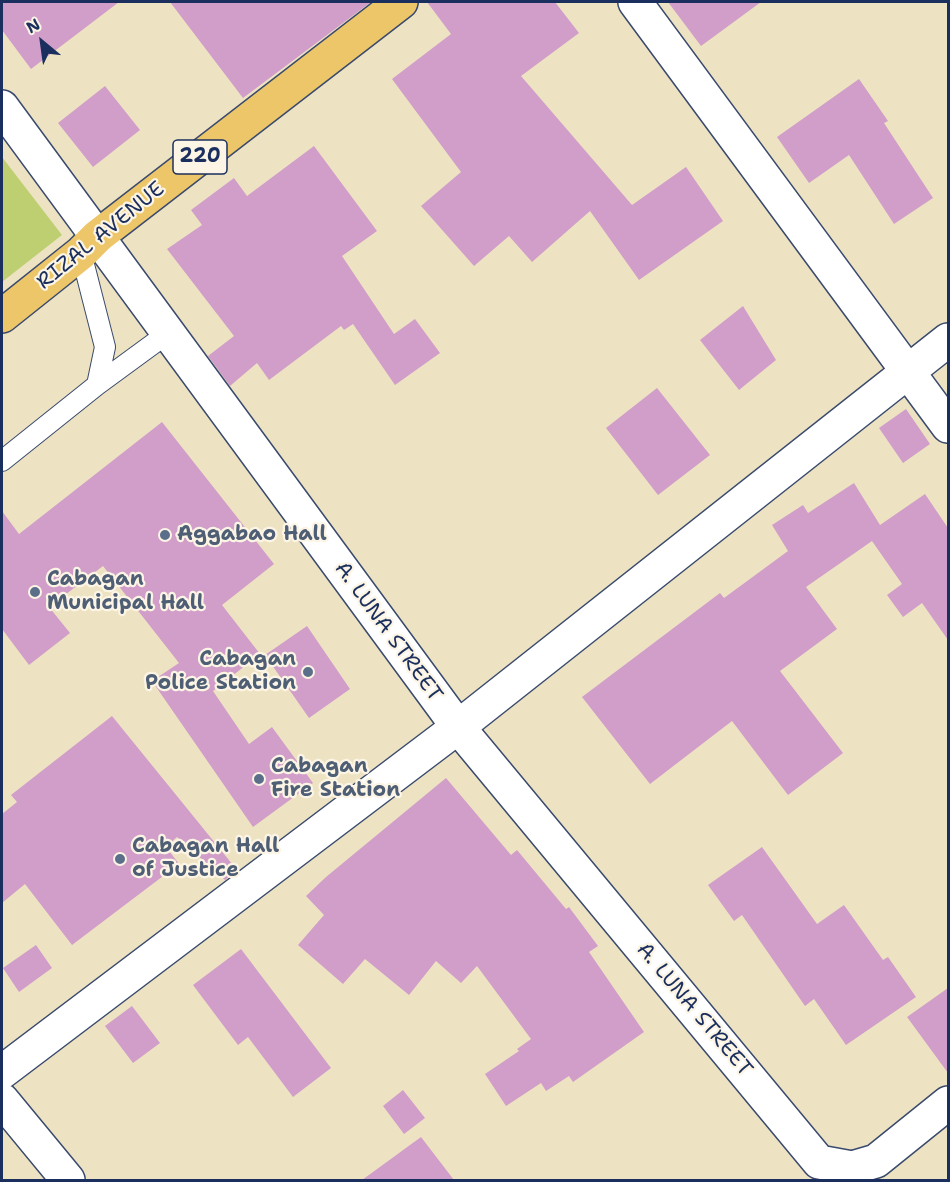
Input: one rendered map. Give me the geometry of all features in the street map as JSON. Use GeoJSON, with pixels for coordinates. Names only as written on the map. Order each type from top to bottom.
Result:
{"type":"FeatureCollection","features":[{"type":"Feature","properties":{"kind":"main road","name":"RIZAL AVENUE"},"geometry":{"type":"LineString","coordinates":[[2,316],[89,244],[401,2]]}},
{"type":"Feature","properties":{"kind":"street"},"geometry":{"type":"LineString","coordinates":[[635,2],[948,426]]}},
{"type":"Feature","properties":{"kind":"street","name":"A. LUNA STREET"},"geometry":{"type":"LineString","coordinates":[[2,107],[89,244],[168,333],[458,727],[819,1162],[852,1168],[876,1161],[948,1103]]}},
{"type":"Feature","properties":{"kind":"street"},"geometry":{"type":"LineString","coordinates":[[2,1072],[458,727],[948,340]]}},
{"type":"Feature","properties":{"kind":"street"},"geometry":{"type":"LineString","coordinates":[[2,1100],[68,1180]]}},
{"type":"Feature","properties":{"kind":"lane"},"geometry":{"type":"LineString","coordinates":[[89,244],[105,347],[97,384]]}},
{"type":"Feature","properties":{"kind":"lane"},"geometry":{"type":"LineString","coordinates":[[2,461],[97,384],[168,333]]}},
{"type":"Feature","properties":{"kind":"green space"},"geometry":{"type":"Polygon","coordinates":[[[2,157],[62,235],[2,282],[2,157]]]}},
{"type":"Feature","properties":{"kind":"building"},"geometry":{"type":"Polygon","coordinates":[[[2,2],[119,2],[31,69],[2,30],[2,2]]]}},
{"type":"Feature","properties":{"kind":"building"},"geometry":{"type":"Polygon","coordinates":[[[170,2],[371,2],[243,98],[170,2]]]}},
{"type":"Feature","properties":{"kind":"building"},"geometry":{"type":"Polygon","coordinates":[[[427,2],[555,2],[579,33],[521,76],[632,205],[686,167],[723,221],[639,280],[590,211],[532,262],[509,236],[474,266],[421,206],[461,172],[392,79],[451,34],[427,2]]]}},
{"type":"Feature","properties":{"kind":"building"},"geometry":{"type":"Polygon","coordinates":[[[668,2],[761,2],[701,46],[668,2]]]}},
{"type":"Feature","properties":{"kind":"building"},"geometry":{"type":"Polygon","coordinates":[[[859,79],[888,121],[884,123],[933,198],[894,224],[849,155],[809,183],[777,137],[859,79]]]}},
{"type":"Feature","properties":{"kind":"building"},"geometry":{"type":"Polygon","coordinates":[[[105,86],[140,130],[93,167],[58,123],[105,86]]]}},
{"type":"Feature","properties":{"kind":"building"},"geometry":{"type":"Polygon","coordinates":[[[314,146],[377,231],[342,256],[394,334],[415,319],[440,353],[395,385],[353,324],[344,330],[341,326],[269,380],[257,363],[230,386],[208,356],[234,336],[167,249],[202,225],[191,210],[234,178],[247,196],[314,146]]]}},
{"type":"Feature","properties":{"kind":"building"},"geometry":{"type":"Polygon","coordinates":[[[743,306],[776,360],[739,390],[700,340],[743,306]]]}},
{"type":"Feature","properties":{"kind":"building"},"geometry":{"type":"Polygon","coordinates":[[[657,388],[710,455],[658,495],[606,428],[657,388]]]}},
{"type":"Feature","properties":{"kind":"building"},"geometry":{"type":"Polygon","coordinates":[[[906,409],[930,444],[903,463],[879,428],[906,409]]]}},
{"type":"Feature","properties":{"kind":"building"},"geometry":{"type":"Polygon","coordinates":[[[162,422],[274,564],[222,605],[260,654],[213,691],[249,744],[272,727],[313,783],[253,827],[152,681],[179,663],[103,566],[49,607],[70,633],[29,665],[2,629],[2,511],[19,534],[162,422]]]}},
{"type":"Feature","properties":{"kind":"building"},"geometry":{"type":"Polygon","coordinates":[[[854,483],[880,525],[925,494],[948,528],[948,640],[922,603],[903,617],[887,595],[902,584],[872,541],[806,587],[837,629],[780,671],[843,753],[788,795],[732,721],[650,784],[582,697],[720,593],[724,598],[788,551],[772,525],[803,505],[808,513],[854,483]]]}},
{"type":"Feature","properties":{"kind":"building","name":"Cabagan Police Station"},"geometry":{"type":"Polygon","coordinates":[[[307,626],[350,689],[309,718],[265,655],[307,626]]]}},
{"type":"Feature","properties":{"kind":"building"},"geometry":{"type":"Polygon","coordinates":[[[112,716],[237,870],[225,880],[177,837],[166,847],[179,864],[72,945],[25,884],[2,903],[2,814],[17,802],[11,795],[112,716]]]}},
{"type":"Feature","properties":{"kind":"building"},"geometry":{"type":"Polygon","coordinates":[[[446,778],[511,855],[517,850],[566,909],[569,907],[598,946],[589,952],[644,1032],[573,1082],[569,1076],[546,1091],[541,1083],[506,1106],[485,1074],[519,1051],[517,1049],[531,1039],[477,966],[461,983],[436,961],[409,995],[365,959],[343,984],[298,945],[324,915],[306,896],[446,778]]]}},
{"type":"Feature","properties":{"kind":"building"},"geometry":{"type":"Polygon","coordinates":[[[762,847],[817,924],[844,905],[883,960],[888,957],[916,997],[846,1045],[814,999],[805,1006],[742,915],[734,921],[708,885],[762,847]]]}},
{"type":"Feature","properties":{"kind":"building"},"geometry":{"type":"Polygon","coordinates":[[[36,945],[52,968],[19,992],[3,968],[36,945]]]}},
{"type":"Feature","properties":{"kind":"building"},"geometry":{"type":"Polygon","coordinates":[[[241,949],[331,1068],[293,1097],[248,1037],[238,1045],[193,985],[241,949]]]}},
{"type":"Feature","properties":{"kind":"building"},"geometry":{"type":"Polygon","coordinates":[[[948,988],[948,1073],[907,1017],[948,988]]]}},
{"type":"Feature","properties":{"kind":"building"},"geometry":{"type":"Polygon","coordinates":[[[132,1006],[160,1043],[133,1063],[105,1026],[132,1006]]]}},
{"type":"Feature","properties":{"kind":"building"},"geometry":{"type":"Polygon","coordinates":[[[403,1090],[425,1118],[404,1134],[383,1106],[403,1090]]]}},
{"type":"Feature","properties":{"kind":"building"},"geometry":{"type":"Polygon","coordinates":[[[421,1137],[454,1180],[362,1180],[421,1137]]]}},
{"type":"Feature","properties":{"kind":"place","name":"Aggabao Hall"},"geometry":{"type":"Point","coordinates":[165,535]}},
{"type":"Feature","properties":{"kind":"place","name":"Cabagan Municipal Hall"},"geometry":{"type":"Point","coordinates":[35,592]}},
{"type":"Feature","properties":{"kind":"place","name":"Cabagan Police Station"},"geometry":{"type":"Point","coordinates":[308,672]}},
{"type":"Feature","properties":{"kind":"place","name":"Cabagan Fire Station"},"geometry":{"type":"Point","coordinates":[259,779]}},
{"type":"Feature","properties":{"kind":"place","name":"Cabagan Hall of Justice"},"geometry":{"type":"Point","coordinates":[120,859]}}]}
